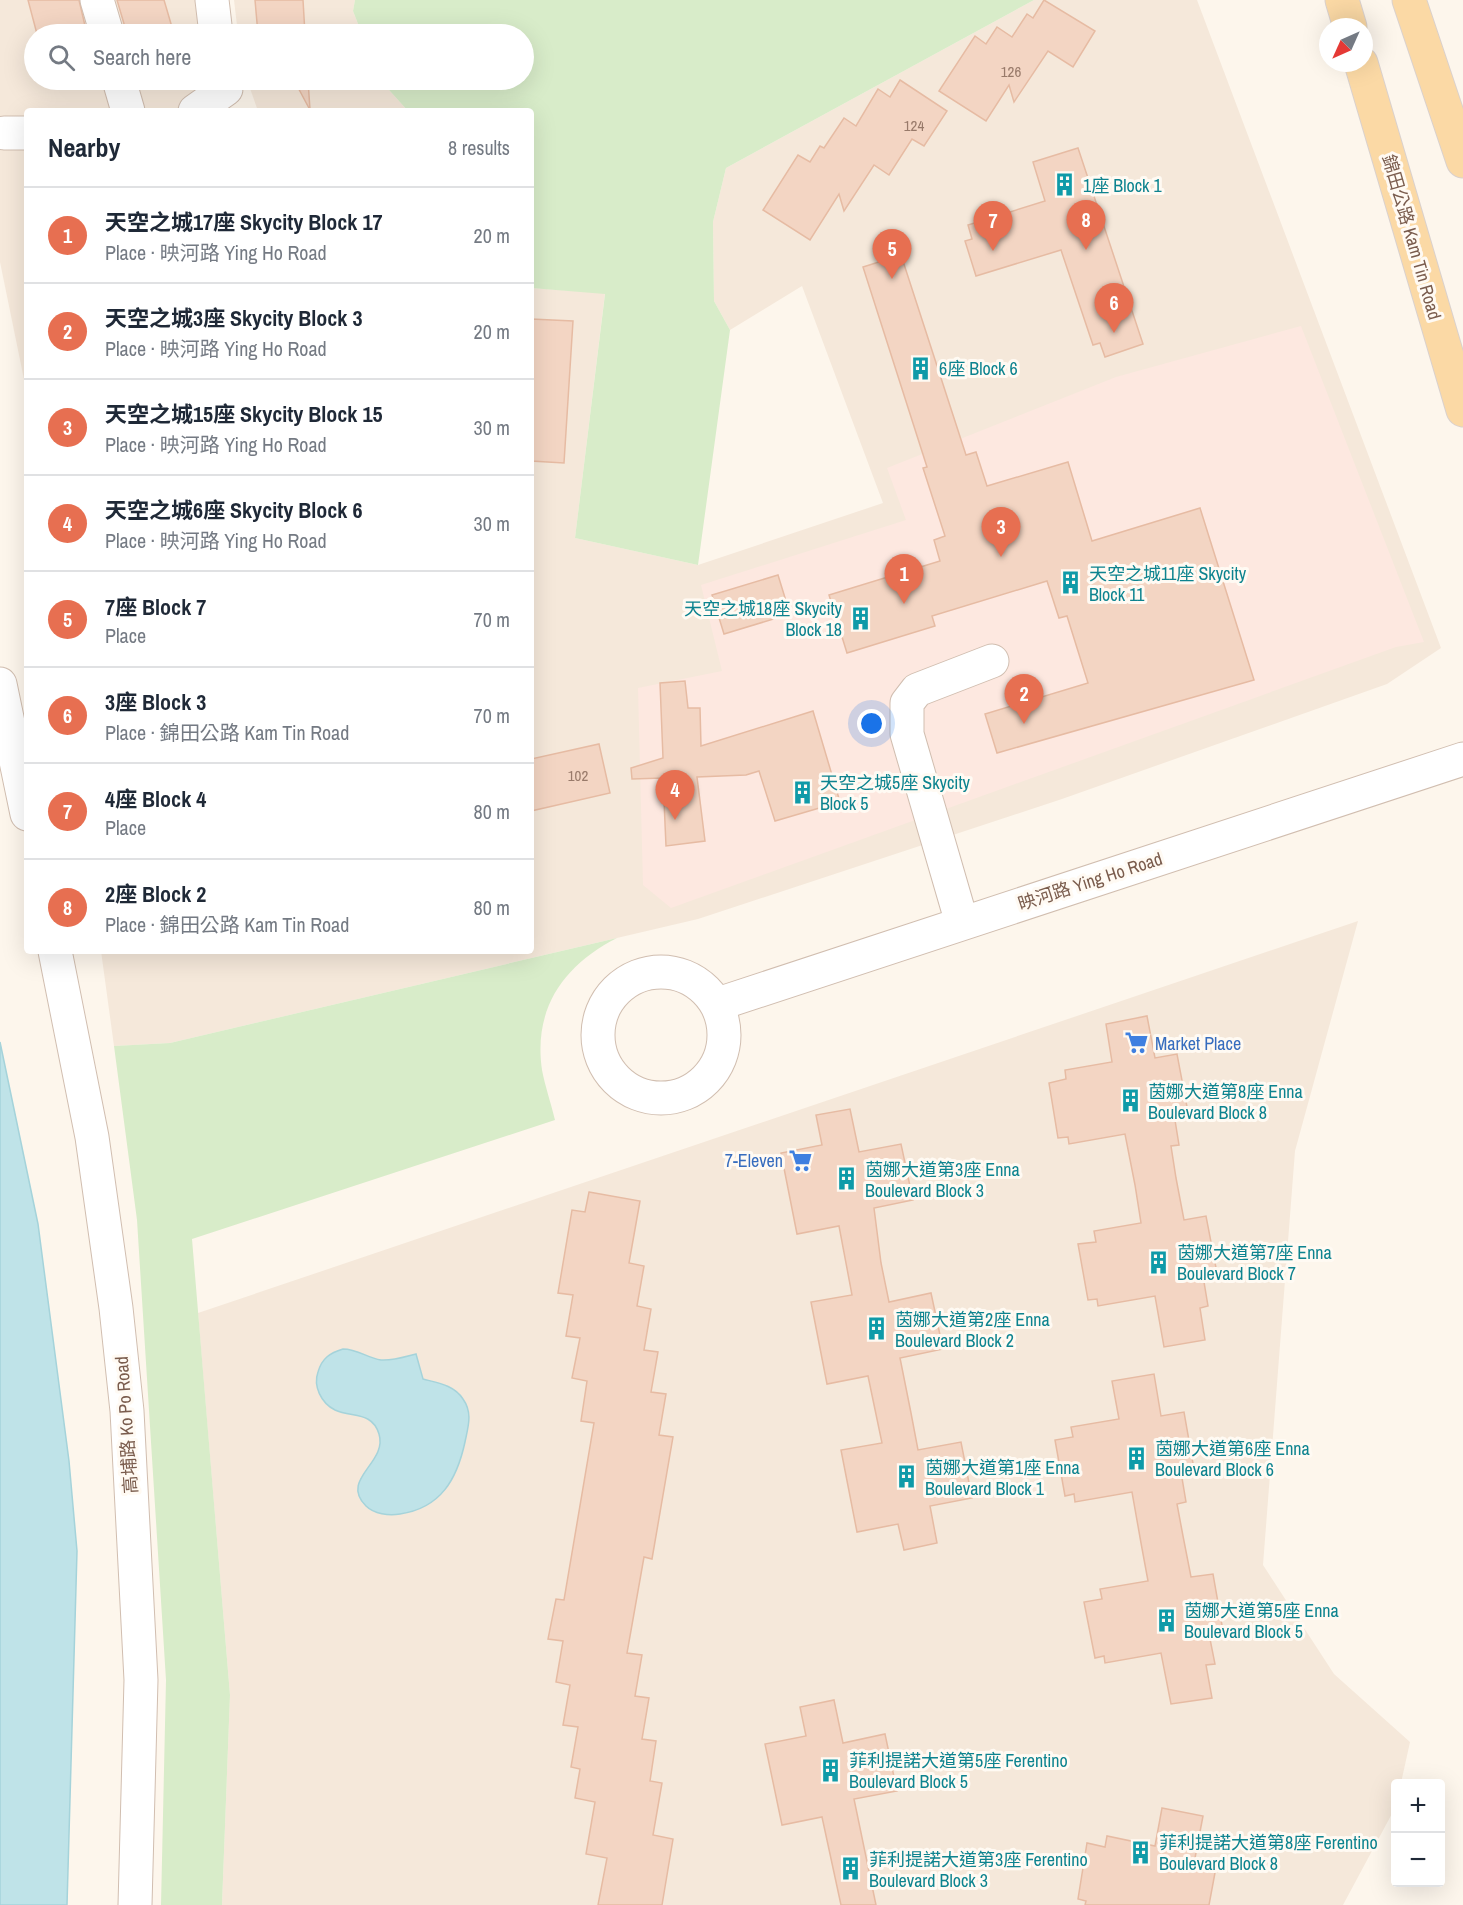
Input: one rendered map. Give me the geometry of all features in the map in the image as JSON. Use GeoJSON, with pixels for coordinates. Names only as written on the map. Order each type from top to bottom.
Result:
{"type":"FeatureCollection","features":[{"type":"Feature","properties":{"kind":"main road"},"geometry":{"type":"LineString","coordinates":[[1342,0],[1347,18]]}},
{"type":"Feature","properties":{"kind":"main road"},"geometry":{"type":"LineString","coordinates":[[1409,0],[1463,161]]}},
{"type":"Feature","properties":{"kind":"main road","name":"錦田公路 Kam Tin Road"},"geometry":{"type":"LineString","coordinates":[[1363,72],[1463,410]]}},
{"type":"Feature","properties":{"kind":"street"},"geometry":{"type":"LineString","coordinates":[[97,0],[103,24]]}},
{"type":"Feature","properties":{"kind":"street"},"geometry":{"type":"LineString","coordinates":[[212,0],[215,24]]}},
{"type":"Feature","properties":{"kind":"street"},"geometry":{"type":"LineString","coordinates":[[122,90],[127,108]]}},
{"type":"Feature","properties":{"kind":"street"},"geometry":{"type":"LineString","coordinates":[[200,108],[227,93]]}},
{"type":"Feature","properties":{"kind":"street"},"geometry":{"type":"LineString","coordinates":[[962,923],[907,734],[907,704],[917,690],[992,661]]}},
{"type":"Feature","properties":{"kind":"street"},"geometry":{"type":"LineString","coordinates":[[0,684],[24,800]]}},
{"type":"Feature","properties":{"kind":"street","name":"映河路 Ying Ho Road"},"geometry":{"type":"LineString","coordinates":[[718,1004],[1463,759]]}},
{"type":"Feature","properties":{"kind":"street","name":"高埔路 Ko Po Road"},"geometry":{"type":"LineString","coordinates":[[57,954],[94,1148],[116,1308],[127,1412],[141,1680],[135,1905]]}},
{"type":"Feature","properties":{"kind":"shaded area"},"geometry":{"type":"Polygon","coordinates":[[[0,0],[195,0],[199,24],[24,24],[24,90],[211,90],[214,108],[24,108],[24,379],[0,262],[0,0]]]}},
{"type":"Feature","properties":{"kind":"shaded area"},"geometry":{"type":"Polygon","coordinates":[[[234,0],[355,0],[353,11],[358,24],[237,24],[234,0]]]}},
{"type":"Feature","properties":{"kind":"shaded area"},"geometry":{"type":"Polygon","coordinates":[[[1034,0],[1197,0],[1441,648],[1387,684],[1062,799],[698,919],[170,1043],[114,1046],[101,954],[534,954],[534,288],[605,293],[575,538],[698,565],[883,503],[802,286],[730,330],[714,301],[713,222],[726,168],[1034,0]]]}},
{"type":"Feature","properties":{"kind":"shaded area"},"geometry":{"type":"Polygon","coordinates":[[[251,90],[389,90],[405,108],[257,108],[251,90]]]}},
{"type":"Feature","properties":{"kind":"shaded area"},"geometry":{"type":"Polygon","coordinates":[[[1301,326],[1424,642],[1396,647],[671,908],[643,885],[638,688],[722,671],[701,585],[906,520],[887,468],[1116,377],[1301,326]]]}},
{"type":"Feature","properties":{"kind":"shaded area"},"geometry":{"type":"Polygon","coordinates":[[[1358,921],[1295,1151],[1263,1565],[1334,1674],[1410,1742],[1402,1779],[1391,1779],[1391,1815],[1343,1905],[222,1905],[230,1695],[198,1313],[1358,921]]]}},
{"type":"Feature","properties":{"kind":"green space"},"geometry":{"type":"Polygon","coordinates":[[[355,0],[1034,0],[726,168],[713,222],[714,301],[730,330],[698,565],[575,538],[605,294],[534,288],[534,108],[405,108],[389,90],[534,90],[534,24],[358,24],[353,11],[355,0]]]}},
{"type":"Feature","properties":{"kind":"green space"},"geometry":{"type":"Polygon","coordinates":[[[617,938],[582,961],[568,975],[556,991],[548,1008],[542,1027],[540,1048],[542,1070],[555,1120],[192,1239],[230,1695],[222,1905],[161,1905],[166,1680],[137,1220],[114,1046],[170,1043],[617,938]]]}},
{"type":"Feature","properties":{"kind":"water"},"geometry":{"type":"Polygon","coordinates":[[[0,1042],[38,1224],[69,1461],[77,1551],[67,1905],[0,1905],[0,1042]]]}},
{"type":"Feature","properties":{"kind":"water"},"geometry":{"type":"Polygon","coordinates":[[[343,1349],[353,1350],[381,1360],[416,1354],[423,1379],[450,1388],[459,1394],[466,1404],[469,1415],[468,1425],[462,1455],[452,1479],[436,1498],[414,1511],[400,1514],[377,1513],[369,1509],[359,1496],[358,1487],[361,1479],[377,1454],[380,1444],[379,1434],[372,1422],[366,1418],[330,1407],[322,1399],[317,1388],[318,1372],[324,1360],[330,1354],[343,1349]]]}},
{"type":"Feature","properties":{"kind":"building"},"geometry":{"type":"Polygon","coordinates":[[[28,0],[79,0],[85,24],[34,24],[28,0]]]}},
{"type":"Feature","properties":{"kind":"building"},"geometry":{"type":"Polygon","coordinates":[[[117,0],[164,0],[171,24],[124,24],[117,0]]]}},
{"type":"Feature","properties":{"kind":"building"},"geometry":{"type":"Polygon","coordinates":[[[255,0],[303,0],[304,24],[257,24],[255,0]]]}},
{"type":"Feature","properties":{"kind":"building"},"geometry":{"type":"Polygon","coordinates":[[[1044,0],[1095,31],[1073,67],[1048,51],[1014,102],[1009,85],[986,121],[939,91],[975,36],[986,44],[997,27],[1012,37],[1027,14],[1033,18],[1044,0]]]}},
{"type":"Feature","properties":{"kind":"building"},"geometry":{"type":"Polygon","coordinates":[[[900,80],[947,111],[924,146],[912,139],[889,175],[874,165],[844,211],[839,194],[810,240],[763,210],[798,155],[810,162],[820,146],[824,148],[844,118],[856,126],[878,89],[890,97],[900,80]]]}},
{"type":"Feature","properties":{"kind":"building"},"geometry":{"type":"Polygon","coordinates":[[[299,90],[309,90],[309,108],[299,90]]]}},
{"type":"Feature","properties":{"kind":"building"},"geometry":{"type":"Polygon","coordinates":[[[1078,148],[1143,344],[1105,357],[1100,343],[1093,345],[1061,250],[976,276],[965,241],[972,239],[968,225],[1045,201],[1033,162],[1078,148]]]}},
{"type":"Feature","properties":{"kind":"building"},"geometry":{"type":"Polygon","coordinates":[[[901,255],[966,455],[976,452],[987,486],[1068,462],[1092,541],[1200,508],[1254,680],[997,753],[985,714],[1088,683],[1067,616],[1059,618],[1047,581],[932,616],[935,626],[847,653],[829,595],[940,561],[934,540],[945,536],[923,468],[927,467],[863,267],[901,255]]]}},
{"type":"Feature","properties":{"kind":"building"},"geometry":{"type":"Polygon","coordinates":[[[534,319],[573,321],[564,463],[534,461],[534,319]]]}},
{"type":"Feature","properties":{"kind":"building"},"geometry":{"type":"Polygon","coordinates":[[[778,575],[790,614],[724,634],[712,595],[778,575]]]}},
{"type":"Feature","properties":{"kind":"building"},"geometry":{"type":"Polygon","coordinates":[[[685,681],[688,708],[700,708],[701,746],[813,711],[840,802],[775,821],[759,771],[746,775],[697,777],[705,841],[666,846],[663,778],[632,779],[631,768],[663,758],[660,683],[685,681]]]}},
{"type":"Feature","properties":{"kind":"building"},"geometry":{"type":"Polygon","coordinates":[[[599,744],[610,793],[534,810],[534,758],[599,744]]]}},
{"type":"Feature","properties":{"kind":"building"},"geometry":{"type":"Polygon","coordinates":[[[1147,1016],[1155,1058],[1177,1054],[1188,1112],[1174,1114],[1179,1145],[1171,1146],[1176,1178],[1184,1220],[1206,1216],[1217,1273],[1203,1276],[1208,1306],[1200,1308],[1205,1340],[1164,1347],[1155,1296],[1098,1306],[1097,1299],[1088,1300],[1078,1244],[1096,1242],[1094,1231],[1141,1223],[1135,1185],[1125,1134],[1069,1144],[1068,1137],[1058,1138],[1049,1083],[1066,1079],[1065,1070],[1112,1062],[1106,1024],[1147,1016]]]}},
{"type":"Feature","properties":{"kind":"building"},"geometry":{"type":"Polygon","coordinates":[[[850,1109],[859,1152],[901,1144],[913,1200],[874,1208],[881,1263],[889,1302],[931,1293],[943,1349],[900,1358],[918,1450],[961,1442],[972,1498],[930,1506],[937,1543],[904,1550],[898,1524],[857,1532],[841,1450],[882,1443],[868,1376],[827,1384],[811,1302],[852,1295],[839,1226],[797,1234],[781,1153],[822,1145],[816,1115],[850,1109]]]}},
{"type":"Feature","properties":{"kind":"building"},"geometry":{"type":"Polygon","coordinates":[[[589,1192],[640,1201],[629,1263],[644,1266],[637,1306],[651,1309],[644,1350],[658,1352],[651,1392],[666,1394],[659,1435],[673,1437],[652,1559],[644,1557],[627,1653],[642,1655],[635,1696],[649,1698],[642,1739],[656,1741],[650,1781],[662,1783],[653,1835],[673,1839],[662,1905],[598,1905],[607,1858],[586,1854],[595,1802],[575,1798],[580,1769],[571,1767],[578,1727],[563,1725],[570,1685],[556,1682],[563,1641],[548,1639],[556,1599],[564,1600],[594,1423],[581,1421],[587,1381],[572,1378],[580,1338],[566,1336],[573,1295],[558,1293],[572,1210],[585,1212],[589,1192]]]}},
{"type":"Feature","properties":{"kind":"building"},"geometry":{"type":"Polygon","coordinates":[[[1154,1374],[1161,1416],[1184,1412],[1194,1469],[1181,1472],[1186,1502],[1177,1504],[1191,1577],[1213,1574],[1223,1631],[1209,1634],[1215,1664],[1206,1665],[1212,1698],[1171,1704],[1161,1653],[1105,1663],[1104,1656],[1095,1658],[1084,1602],[1102,1599],[1100,1589],[1148,1581],[1132,1492],[1075,1502],[1074,1494],[1065,1496],[1055,1440],[1073,1437],[1071,1427],[1119,1419],[1112,1381],[1154,1374]]]}},
{"type":"Feature","properties":{"kind":"building","name":"菲利提諾大道第5座 Ferentino Boulevard Block 5"},"geometry":{"type":"Polygon","coordinates":[[[834,1700],[843,1743],[885,1734],[897,1791],[854,1799],[876,1905],[841,1905],[822,1817],[782,1825],[765,1744],[806,1736],[800,1707],[834,1700]]]}},
{"type":"Feature","properties":{"kind":"building","name":"菲利提諾大道第8座 Ferentino Boulevard Block 8"},"geometry":{"type":"Polygon","coordinates":[[[1162,1808],[1203,1816],[1195,1858],[1217,1862],[1209,1905],[1085,1905],[1086,1901],[1078,1899],[1087,1843],[1105,1847],[1107,1836],[1155,1846],[1162,1808]]]}},
{"type":"Feature","properties":{"kind":"place","name":"1座 Block 1"},"geometry":{"type":"Point","coordinates":[1065,185]}},
{"type":"Feature","properties":{"kind":"place","name":"2座 Block 2"},"geometry":{"type":"Point","coordinates":[1086,250]}},
{"type":"Feature","properties":{"kind":"place","name":"4座 Block 4"},"geometry":{"type":"Point","coordinates":[993,251]}},
{"type":"Feature","properties":{"kind":"place","name":"7座 Block 7"},"geometry":{"type":"Point","coordinates":[892,279]}},
{"type":"Feature","properties":{"kind":"place","name":"3座 Block 3"},"geometry":{"type":"Point","coordinates":[1114,333]}},
{"type":"Feature","properties":{"kind":"place","name":"6座 Block 6"},"geometry":{"type":"Point","coordinates":[921,368]}},
{"type":"Feature","properties":{"kind":"place","name":"天空之城15座 Skycity Block 15"},"geometry":{"type":"Point","coordinates":[1001,557]}},
{"type":"Feature","properties":{"kind":"place","name":"天空之城11座 Skycity Block 11"},"geometry":{"type":"Point","coordinates":[1071,583]}},
{"type":"Feature","properties":{"kind":"place","name":"天空之城17座 Skycity Block 17"},"geometry":{"type":"Point","coordinates":[904,604]}},
{"type":"Feature","properties":{"kind":"place","name":"天空之城18座 Skycity Block 18"},"geometry":{"type":"Point","coordinates":[860,618]}},
{"type":"Feature","properties":{"kind":"place","name":"天空之城3座 Skycity Block 3"},"geometry":{"type":"Point","coordinates":[1024,724]}},
{"type":"Feature","properties":{"kind":"place","name":"天空之城5座 Skycity Block 5"},"geometry":{"type":"Point","coordinates":[802,792]}},
{"type":"Feature","properties":{"kind":"place","name":"天空之城6座 Skycity Block 6"},"geometry":{"type":"Point","coordinates":[675,820]}},
{"type":"Feature","properties":{"kind":"place","name":"Market Place"},"geometry":{"type":"Point","coordinates":[1137,1043]}},
{"type":"Feature","properties":{"kind":"place","name":"茵娜大道第8座 Enna Boulevard Block 8"},"geometry":{"type":"Point","coordinates":[1130,1101]}},
{"type":"Feature","properties":{"kind":"place","name":"7-Eleven"},"geometry":{"type":"Point","coordinates":[801,1160]}},
{"type":"Feature","properties":{"kind":"place","name":"茵娜大道第3座 Enna Boulevard Block 3"},"geometry":{"type":"Point","coordinates":[847,1179]}},
{"type":"Feature","properties":{"kind":"place","name":"茵娜大道第7座 Enna Boulevard Block 7"},"geometry":{"type":"Point","coordinates":[1159,1262]}},
{"type":"Feature","properties":{"kind":"place","name":"茵娜大道第2座 Enna Boulevard Block 2"},"geometry":{"type":"Point","coordinates":[877,1329]}},
{"type":"Feature","properties":{"kind":"place","name":"茵娜大道第6座 Enna Boulevard Block 6"},"geometry":{"type":"Point","coordinates":[1137,1458]}},
{"type":"Feature","properties":{"kind":"place","name":"茵娜大道第1座 Enna Boulevard Block 1"},"geometry":{"type":"Point","coordinates":[907,1477]}},
{"type":"Feature","properties":{"kind":"place","name":"茵娜大道第5座 Enna Boulevard Block 5"},"geometry":{"type":"Point","coordinates":[1166,1620]}},
{"type":"Feature","properties":{"kind":"place","name":"菲利提諾大道第5座 Ferentino Boulevard Block 5"},"geometry":{"type":"Point","coordinates":[831,1770]}},
{"type":"Feature","properties":{"kind":"place","name":"菲利提諾大道第8座 Ferentino Boulevard Block 8"},"geometry":{"type":"Point","coordinates":[1141,1852]}},
{"type":"Feature","properties":{"kind":"place","name":"菲利提諾大道第3座 Ferentino Boulevard Block 3"},"geometry":{"type":"Point","coordinates":[851,1869]}}]}
